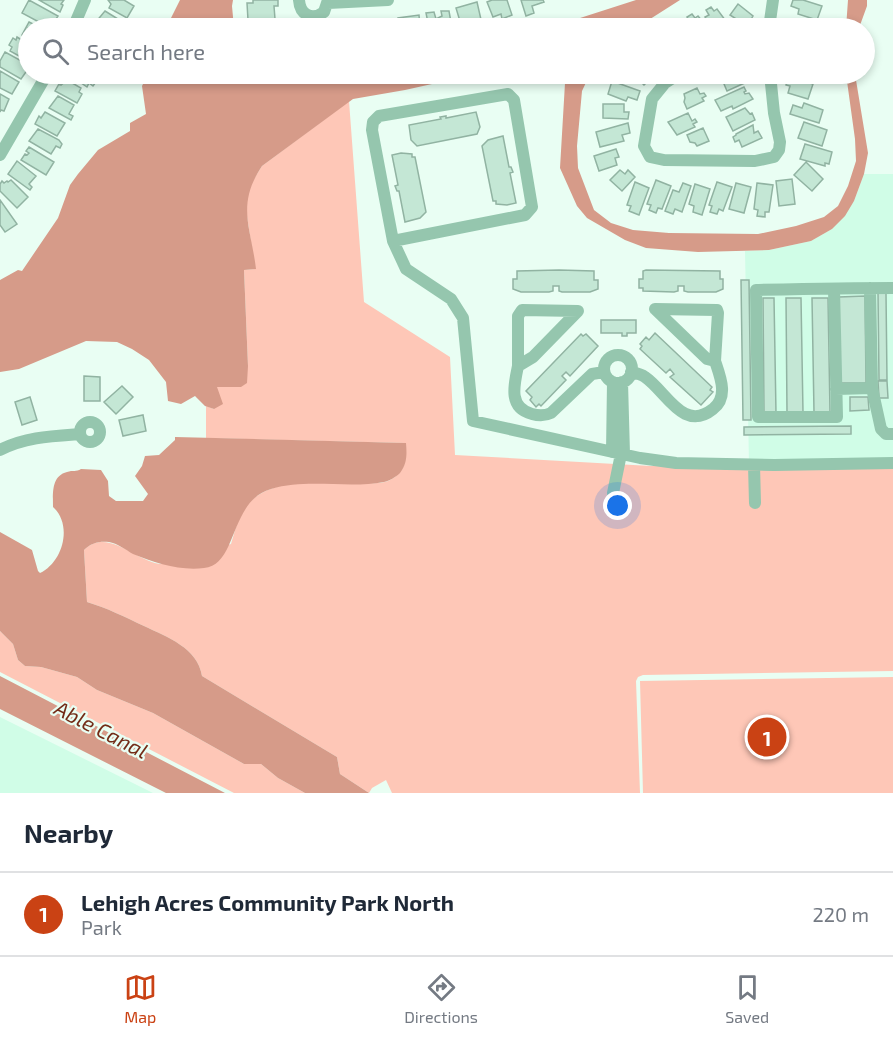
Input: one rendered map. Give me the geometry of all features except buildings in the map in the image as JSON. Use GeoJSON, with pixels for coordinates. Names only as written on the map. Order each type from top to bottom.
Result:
{"type":"FeatureCollection","features":[{"type":"Feature","properties":{"kind":"street"},"geometry":{"type":"LineString","coordinates":[[78,18],[85,0]]}},
{"type":"Feature","properties":{"kind":"street"},"geometry":{"type":"LineString","coordinates":[[299,0],[302,12],[310,16],[320,15],[327,8],[328,1],[388,0]]}},
{"type":"Feature","properties":{"kind":"street"},"geometry":{"type":"LineString","coordinates":[[770,18],[773,0]]}},
{"type":"Feature","properties":{"kind":"street"},"geometry":{"type":"LineString","coordinates":[[0,155],[41,84]]}},
{"type":"Feature","properties":{"kind":"street"},"geometry":{"type":"LineString","coordinates":[[664,84],[652,99],[644,146],[650,157],[664,160],[744,161],[774,157],[779,150],[780,142],[771,84]]}},
{"type":"Feature","properties":{"kind":"street"},"geometry":{"type":"LineString","coordinates":[[393,241],[525,215],[532,207],[514,100],[508,94],[379,116],[373,122],[372,130],[393,241],[406,269],[451,299],[463,318],[473,421],[619,454],[676,463],[893,464]]}},
{"type":"Feature","properties":{"kind":"street"},"geometry":{"type":"LineString","coordinates":[[870,288],[872,388],[881,429],[886,434],[893,434]]}},
{"type":"Feature","properties":{"kind":"street"},"geometry":{"type":"LineString","coordinates":[[834,289],[837,417],[758,417],[756,290],[893,288]]}},
{"type":"Feature","properties":{"kind":"street"},"geometry":{"type":"LineString","coordinates":[[631,372],[647,378],[682,413],[696,417],[710,412],[717,407],[721,399],[722,379],[715,361],[717,310],[655,309],[707,359],[715,361]]}},
{"type":"Feature","properties":{"kind":"street"},"geometry":{"type":"LineString","coordinates":[[518,366],[533,357],[578,311],[522,310],[518,316],[518,366],[514,384],[516,404],[524,412],[545,416],[592,374],[604,372],[617,382]]}},
{"type":"Feature","properties":{"kind":"street"},"geometry":{"type":"LineString","coordinates":[[604,372],[605,363],[611,356],[628,359],[631,363],[629,377],[617,382]]}},
{"type":"Feature","properties":{"kind":"street"},"geometry":{"type":"LineString","coordinates":[[613,493],[619,454],[617,382]]}},
{"type":"Feature","properties":{"kind":"street"},"geometry":{"type":"LineString","coordinates":[[836,389],[872,388]]}},
{"type":"Feature","properties":{"kind":"street"},"geometry":{"type":"LineString","coordinates":[[0,450],[15,443],[42,437],[80,434]]}},
{"type":"Feature","properties":{"kind":"street"},"geometry":{"type":"LineString","coordinates":[[754,465],[755,503]]}},
{"type":"Feature","properties":{"kind":"shaded area"},"geometry":{"type":"Polygon","coordinates":[[[349,101],[364,302],[450,357],[455,455],[651,466],[893,462],[893,671],[643,675],[638,677],[636,681],[640,793],[392,793],[386,780],[372,788],[369,793],[340,774],[337,757],[202,676],[194,658],[180,645],[123,616],[87,602],[84,550],[93,544],[103,542],[113,544],[152,562],[162,564],[175,562],[231,544],[244,509],[253,499],[265,492],[292,484],[382,483],[393,478],[404,466],[405,443],[206,438],[206,406],[214,409],[217,387],[248,366],[244,270],[255,269],[247,216],[247,196],[252,182],[262,166],[349,101]]]}},
{"type":"Feature","properties":{"kind":"shaded area"},"geometry":{"type":"Polygon","coordinates":[[[864,174],[893,174],[893,462],[749,464],[745,251],[769,250],[811,241],[832,229],[854,201],[864,174]]]}},
{"type":"Feature","properties":{"kind":"shaded area"},"geometry":{"type":"Polygon","coordinates":[[[0,631],[13,644],[18,660],[25,666],[41,667],[77,677],[97,690],[153,713],[244,764],[261,764],[278,778],[305,793],[234,793],[0,672],[0,631]]]}},
{"type":"Feature","properties":{"kind":"shaded area"},"geometry":{"type":"Polygon","coordinates":[[[893,677],[893,793],[643,793],[640,681],[893,677]]]}},
{"type":"Feature","properties":{"kind":"shaded area"},"geometry":{"type":"Polygon","coordinates":[[[0,717],[10,722],[153,793],[0,793],[0,717]]]}},
{"type":"Feature","properties":{"kind":"water"},"geometry":{"type":"Polygon","coordinates":[[[180,0],[233,0],[233,18],[171,18],[180,0]]]}},
{"type":"Feature","properties":{"kind":"water"},"geometry":{"type":"Polygon","coordinates":[[[636,0],[680,0],[652,18],[580,18],[636,0]]]}},
{"type":"Feature","properties":{"kind":"water"},"geometry":{"type":"Polygon","coordinates":[[[848,0],[867,0],[863,18],[847,18],[848,0]]]}},
{"type":"Feature","properties":{"kind":"water"},"geometry":{"type":"Polygon","coordinates":[[[143,84],[432,84],[353,99],[262,166],[249,193],[247,205],[256,269],[244,270],[247,383],[241,387],[217,387],[223,404],[214,409],[205,406],[195,396],[181,404],[168,401],[166,382],[149,360],[117,342],[86,341],[19,369],[0,372],[0,280],[18,270],[22,271],[58,218],[70,185],[98,150],[130,131],[130,123],[146,114],[143,84]]]}},
{"type":"Feature","properties":{"kind":"water"},"geometry":{"type":"Polygon","coordinates":[[[565,84],[585,84],[582,91],[577,146],[578,168],[594,210],[611,223],[633,230],[669,233],[758,234],[824,217],[838,206],[848,186],[856,161],[847,84],[857,84],[868,153],[864,174],[854,201],[845,216],[832,229],[811,241],[769,250],[698,252],[646,248],[625,240],[587,218],[577,206],[560,168],[565,84]]]}},
{"type":"Feature","properties":{"kind":"water"},"geometry":{"type":"Polygon","coordinates":[[[175,437],[406,443],[406,459],[402,470],[397,476],[386,481],[370,484],[299,484],[271,489],[257,496],[240,518],[223,556],[215,564],[204,568],[177,567],[159,563],[109,542],[95,543],[84,550],[87,602],[123,616],[180,645],[194,658],[202,676],[337,757],[340,774],[369,793],[305,793],[278,778],[261,764],[244,764],[153,713],[97,690],[77,677],[41,667],[25,666],[18,660],[13,644],[0,631],[0,532],[32,550],[40,573],[55,561],[63,543],[63,523],[53,507],[54,486],[58,477],[81,469],[101,470],[108,481],[109,496],[116,501],[143,501],[148,494],[135,476],[145,456],[159,455],[175,440],[175,437]]]}},
{"type":"Feature","properties":{"kind":"water","name":"Able Canal"},"geometry":{"type":"Polygon","coordinates":[[[0,676],[225,793],[166,793],[0,709],[0,676]]]}},
{"type":"Feature","properties":{"kind":"place","name":"Lehigh Acres Community Park North"},"geometry":{"type":"Point","coordinates":[767,737]}}]}
